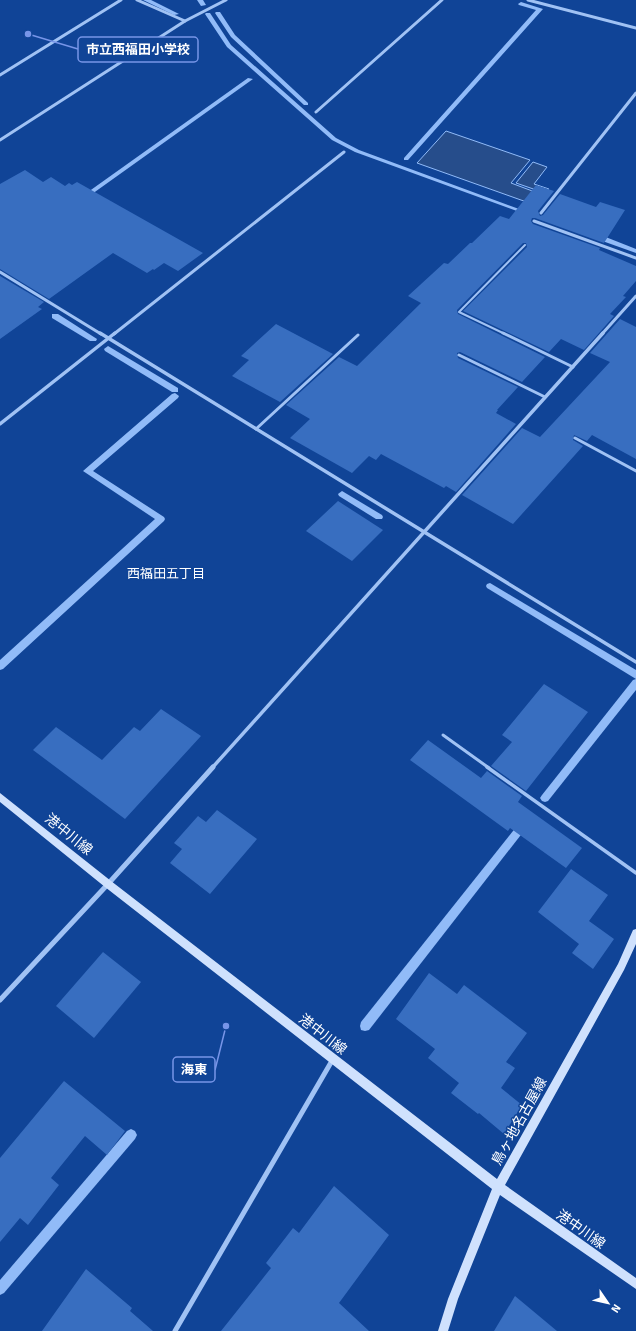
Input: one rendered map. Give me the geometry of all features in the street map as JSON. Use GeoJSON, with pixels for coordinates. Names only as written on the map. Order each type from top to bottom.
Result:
{"type":"FeatureCollection","features":[{"type":"Feature","properties":{"kind":"main road","name":"港中川線"},"geometry":{"type":"LineString","coordinates":[[0,797],[108,884],[498,1187],[636,1284]]}},
{"type":"Feature","properties":{"kind":"main road","name":"鳥ヶ地名古屋線"},"geometry":{"type":"LineString","coordinates":[[443,1331],[453,1299],[498,1187],[622,967],[636,933]]}},
{"type":"Feature","properties":{"kind":"street"},"geometry":{"type":"LineString","coordinates":[[0,75],[121,0]]}},
{"type":"Feature","properties":{"kind":"street"},"geometry":{"type":"LineString","coordinates":[[137,0],[185,21]]}},
{"type":"Feature","properties":{"kind":"street"},"geometry":{"type":"LineString","coordinates":[[0,140],[185,21],[226,0]]}},
{"type":"Feature","properties":{"kind":"street"},"geometry":{"type":"LineString","coordinates":[[316,112],[442,0]]}},
{"type":"Feature","properties":{"kind":"street"},"geometry":{"type":"LineString","coordinates":[[528,0],[636,28]]}},
{"type":"Feature","properties":{"kind":"street"},"geometry":{"type":"LineString","coordinates":[[541,213],[636,93]]}},
{"type":"Feature","properties":{"kind":"street"},"geometry":{"type":"LineString","coordinates":[[0,424],[344,152]]}},
{"type":"Feature","properties":{"kind":"street"},"geometry":{"type":"LineString","coordinates":[[534,221],[636,258]]}},
{"type":"Feature","properties":{"kind":"street"},"geometry":{"type":"LineString","coordinates":[[0,272],[636,662]]}},
{"type":"Feature","properties":{"kind":"street"},"geometry":{"type":"LineString","coordinates":[[0,1000],[108,884],[636,296]]}},
{"type":"Feature","properties":{"kind":"street"},"geometry":{"type":"LineString","coordinates":[[175,1331],[333,1059]]}},
{"type":"Feature","properties":{"kind":"lane"},"geometry":{"type":"LineString","coordinates":[[525,245],[459,312],[573,367]]}},
{"type":"Feature","properties":{"kind":"lane"},"geometry":{"type":"LineString","coordinates":[[256,429],[358,335]]}},
{"type":"Feature","properties":{"kind":"lane"},"geometry":{"type":"LineString","coordinates":[[459,355],[545,397]]}},
{"type":"Feature","properties":{"kind":"lane"},"geometry":{"type":"LineString","coordinates":[[575,438],[636,471]]}},
{"type":"Feature","properties":{"kind":"lane"},"geometry":{"type":"LineString","coordinates":[[443,735],[636,873]]}},
{"type":"Feature","properties":{"kind":"water"},"geometry":{"type":"Polygon","coordinates":[[[446,131],[530,160],[511,183],[543,195],[535,205],[417,163],[446,131]]]}},
{"type":"Feature","properties":{"kind":"water"},"geometry":{"type":"Polygon","coordinates":[[[533,162],[547,167],[534,184],[549,189],[545,193],[516,183],[533,162]]]}},
{"type":"Feature","properties":{"kind":"building"},"geometry":{"type":"Polygon","coordinates":[[[25,170],[43,182],[51,177],[65,186],[69,183],[72,185],[77,182],[203,253],[178,271],[164,263],[147,273],[113,253],[49,299],[0,269],[0,184],[25,170]]]}},
{"type":"Feature","properties":{"kind":"building"},"geometry":{"type":"Polygon","coordinates":[[[536,185],[554,191],[538,211],[540,216],[543,215],[560,194],[596,207],[600,202],[625,210],[604,243],[535,218],[532,218],[531,221],[533,224],[600,248],[599,250],[636,266],[636,281],[623,296],[626,297],[610,314],[614,316],[584,350],[561,339],[549,352],[463,311],[527,247],[526,243],[523,243],[457,310],[458,314],[545,357],[522,382],[460,352],[457,353],[458,358],[518,387],[496,413],[516,424],[456,492],[446,486],[444,488],[381,454],[376,460],[369,456],[352,473],[290,438],[310,419],[286,405],[339,357],[357,366],[421,303],[408,296],[444,263],[448,264],[500,216],[509,219],[536,185]]]}},
{"type":"Feature","properties":{"kind":"building"},"geometry":{"type":"Polygon","coordinates":[[[0,276],[44,302],[38,307],[42,309],[0,339],[0,276]]]}},
{"type":"Feature","properties":{"kind":"building"},"geometry":{"type":"Polygon","coordinates":[[[620,319],[636,327],[636,459],[592,435],[587,441],[574,435],[573,440],[583,446],[513,524],[462,495],[522,428],[540,437],[610,362],[590,353],[620,319]]]}},
{"type":"Feature","properties":{"kind":"building"},"geometry":{"type":"Polygon","coordinates":[[[276,324],[333,354],[280,402],[232,376],[249,360],[241,356],[276,324]]]}},
{"type":"Feature","properties":{"kind":"building"},"geometry":{"type":"Polygon","coordinates":[[[338,501],[383,530],[352,561],[306,531],[338,501]]]}},
{"type":"Feature","properties":{"kind":"building"},"geometry":{"type":"Polygon","coordinates":[[[544,684],[588,712],[526,791],[491,766],[512,742],[502,735],[544,684]]]}},
{"type":"Feature","properties":{"kind":"building"},"geometry":{"type":"Polygon","coordinates":[[[161,709],[201,736],[125,819],[33,750],[56,727],[102,760],[134,727],[140,731],[161,709]]]}},
{"type":"Feature","properties":{"kind":"building"},"geometry":{"type":"Polygon","coordinates":[[[428,740],[481,778],[487,771],[522,796],[518,802],[582,848],[566,868],[510,828],[508,831],[410,760],[428,740]]]}},
{"type":"Feature","properties":{"kind":"building"},"geometry":{"type":"Polygon","coordinates":[[[217,810],[257,839],[210,894],[170,863],[182,849],[174,843],[198,816],[206,822],[217,810]]]}},
{"type":"Feature","properties":{"kind":"building"},"geometry":{"type":"Polygon","coordinates":[[[571,869],[608,895],[589,921],[614,939],[593,969],[572,953],[579,944],[538,912],[571,869]]]}},
{"type":"Feature","properties":{"kind":"building"},"geometry":{"type":"Polygon","coordinates":[[[103,952],[141,982],[94,1038],[56,1006],[103,952]]]}},
{"type":"Feature","properties":{"kind":"building"},"geometry":{"type":"Polygon","coordinates":[[[429,973],[457,994],[464,985],[527,1033],[506,1062],[515,1068],[501,1088],[522,1105],[504,1134],[479,1113],[478,1114],[451,1093],[459,1083],[428,1058],[435,1049],[396,1019],[429,973]]]}},
{"type":"Feature","properties":{"kind":"building"},"geometry":{"type":"Polygon","coordinates":[[[64,1081],[125,1131],[107,1155],[85,1136],[51,1178],[59,1185],[28,1225],[20,1218],[0,1242],[0,1158],[64,1081]]]}},
{"type":"Feature","properties":{"kind":"building"},"geometry":{"type":"Polygon","coordinates":[[[334,1186],[389,1235],[339,1303],[369,1331],[221,1331],[271,1268],[266,1263],[293,1228],[299,1233],[334,1186]]]}},
{"type":"Feature","properties":{"kind":"building"},"geometry":{"type":"Polygon","coordinates":[[[86,1269],[132,1308],[130,1311],[153,1331],[42,1331],[86,1269]]]}},
{"type":"Feature","properties":{"kind":"building"},"geometry":{"type":"Polygon","coordinates":[[[515,1296],[557,1331],[494,1331],[515,1296]]]}},
{"type":"Feature","properties":{"kind":"waterway"},"geometry":{"type":"LineString","coordinates":[[146,0],[176,14]]}},
{"type":"Feature","properties":{"kind":"waterway"},"geometry":{"type":"LineString","coordinates":[[200,0],[203,5]]}},
{"type":"Feature","properties":{"kind":"waterway"},"geometry":{"type":"LineString","coordinates":[[406,159],[540,9],[521,4]]}},
{"type":"Feature","properties":{"kind":"waterway"},"geometry":{"type":"LineString","coordinates":[[218,13],[233,36],[306,104]]}},
{"type":"Feature","properties":{"kind":"waterway"},"geometry":{"type":"LineString","coordinates":[[208,14],[229,46],[334,139],[357,151],[527,213]]}},
{"type":"Feature","properties":{"kind":"waterway"},"geometry":{"type":"LineString","coordinates":[[83,198],[250,79]]}},
{"type":"Feature","properties":{"kind":"waterway"},"geometry":{"type":"LineString","coordinates":[[596,236],[636,251]]}},
{"type":"Feature","properties":{"kind":"waterway"},"geometry":{"type":"LineString","coordinates":[[55,316],[93,339]]}},
{"type":"Feature","properties":{"kind":"waterway"},"geometry":{"type":"LineString","coordinates":[[108,349],[175,390]]}},
{"type":"Feature","properties":{"kind":"waterway"},"geometry":{"type":"LineString","coordinates":[[0,666],[161,519],[87,471],[175,396]]}},
{"type":"Feature","properties":{"kind":"waterway"},"geometry":{"type":"LineString","coordinates":[[342,494],[379,517]]}},
{"type":"Feature","properties":{"kind":"waterway"},"geometry":{"type":"LineString","coordinates":[[490,586],[636,675]]}},
{"type":"Feature","properties":{"kind":"waterway"},"geometry":{"type":"LineString","coordinates":[[545,798],[636,683]]}},
{"type":"Feature","properties":{"kind":"waterway"},"geometry":{"type":"LineString","coordinates":[[365,1026],[524,824]]}},
{"type":"Feature","properties":{"kind":"waterway"},"geometry":{"type":"LineString","coordinates":[[0,1289],[131,1135]]}},
{"type":"Feature","properties":{"kind":"place","name":"市立西福田小学校"},"geometry":{"type":"Point","coordinates":[28,34]}},
{"type":"Feature","properties":{"kind":"place","name":"海東"},"geometry":{"type":"Point","coordinates":[226,1026]}},
{"type":"Feature","properties":{"kind":"district","name":"西福田五丁目"},"geometry":{"type":"Point","coordinates":[166,573]}}]}
